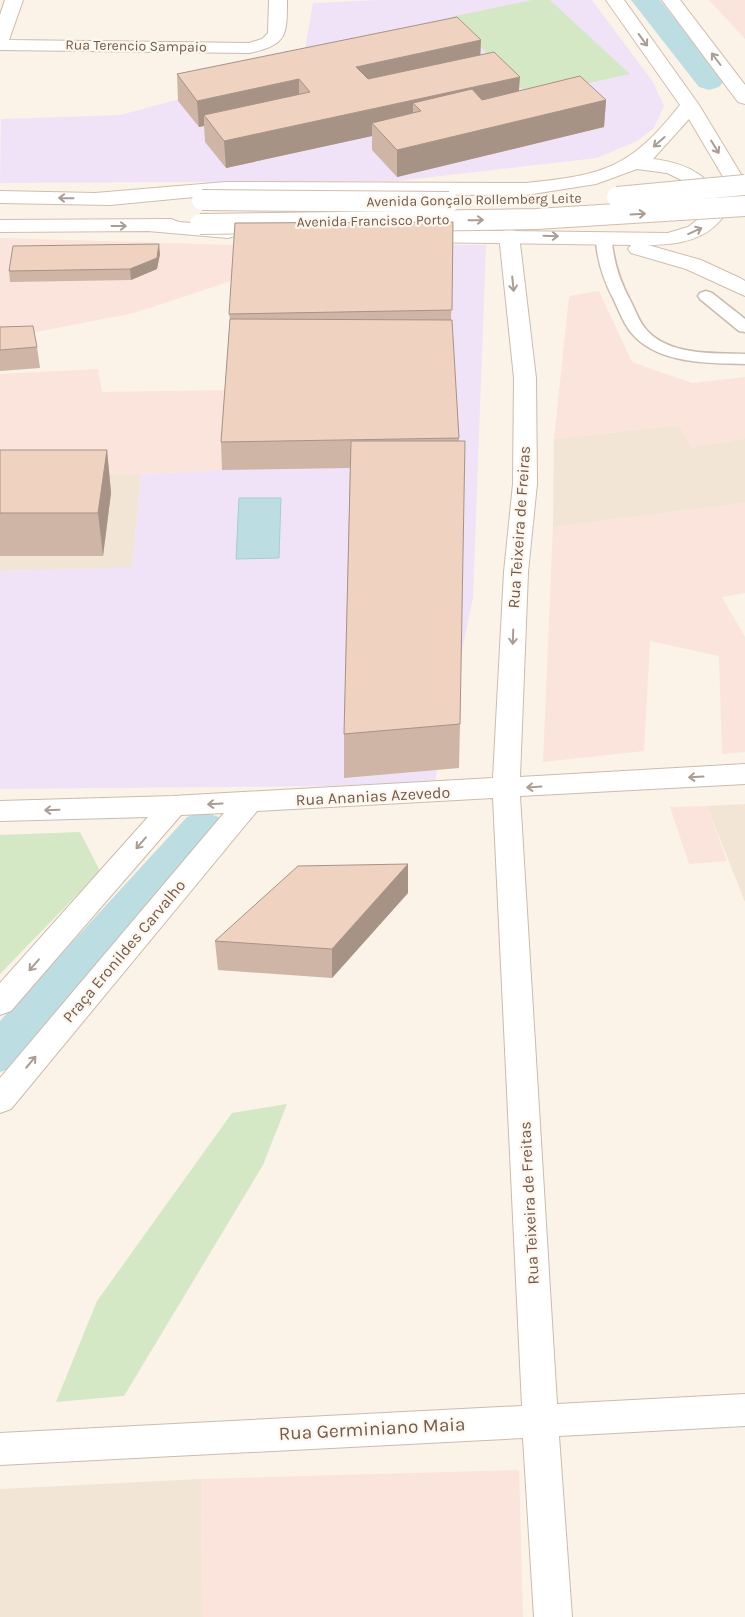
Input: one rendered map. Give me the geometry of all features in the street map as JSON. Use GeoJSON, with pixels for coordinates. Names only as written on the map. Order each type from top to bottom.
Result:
{"type":"FeatureCollection","features":[{"type":"Feature","properties":{"kind":"main road"},"geometry":{"type":"LineString","coordinates":[[0,40],[14,0]]}},
{"type":"Feature","properties":{"kind":"main road","name":"Rua Terencio Sampaio"},"geometry":{"type":"LineString","coordinates":[[0,45],[249,48],[271,42],[277,35],[278,0]]}},
{"type":"Feature","properties":{"kind":"main road"},"geometry":{"type":"LineString","coordinates":[[615,0],[690,105],[745,197]]}},
{"type":"Feature","properties":{"kind":"main road"},"geometry":{"type":"LineString","coordinates":[[671,0],[745,98]]}},
{"type":"Feature","properties":{"kind":"main road"},"geometry":{"type":"LineString","coordinates":[[0,197],[92,199],[226,188],[526,189],[564,185],[595,178],[634,163],[666,136],[690,105]]}},
{"type":"Feature","properties":{"kind":"main road"},"geometry":{"type":"LineString","coordinates":[[152,226],[299,236],[508,235],[668,239],[688,234],[706,226],[716,213],[714,200],[706,188],[686,173],[656,164],[634,163]]}},
{"type":"Feature","properties":{"kind":"main road","name":"Avenida Gonçalo Rollemberg Leite"},"geometry":{"type":"LineString","coordinates":[[92,199],[510,202],[644,195],[745,185]]}},
{"type":"Feature","properties":{"kind":"main road","name":"Avenida Francisco Porto"},"geometry":{"type":"LineString","coordinates":[[0,226],[152,226],[536,219],[745,206]]}},
{"type":"Feature","properties":{"kind":"main road","name":"Rua Teixeira de Freiras"},"geometry":{"type":"LineString","coordinates":[[506,789],[516,572],[525,484],[525,378],[508,235]]}},
{"type":"Feature","properties":{"kind":"main road"},"geometry":{"type":"LineString","coordinates":[[578,237],[665,254],[713,271],[745,290]]}},
{"type":"Feature","properties":{"kind":"main road","name":"Rua Ananias Azevedo"},"geometry":{"type":"LineString","coordinates":[[0,811],[174,806],[506,789],[745,774]]}},
{"type":"Feature","properties":{"kind":"main road","name":"Rua Teixeira de Freitas"},"geometry":{"type":"LineString","coordinates":[[506,789],[540,1420],[553,1617]]}},
{"type":"Feature","properties":{"kind":"main road","name":"Praça Eronildes Carvalho"},"geometry":{"type":"LineString","coordinates":[[0,1100],[249,802]]}},
{"type":"Feature","properties":{"kind":"main road"},"geometry":{"type":"LineString","coordinates":[[0,1003],[174,806]]}},
{"type":"Feature","properties":{"kind":"main road","name":"Rua Germiniano Maia"},"geometry":{"type":"LineString","coordinates":[[0,1448],[745,1410]]}},
{"type":"Feature","properties":{"kind":"lane"},"geometry":{"type":"LineString","coordinates":[[604,242],[604,261],[629,319],[653,344],[696,356],[745,359]]}},
{"type":"Feature","properties":{"kind":"lane"},"geometry":{"type":"LineString","coordinates":[[706,296],[745,327]]}},
{"type":"Feature","properties":{"kind":"shaded area"},"geometry":{"type":"Polygon","coordinates":[[[378,0],[592,0],[653,82],[664,106],[654,128],[637,141],[597,158],[398,181],[0,183],[1,119],[120,115],[302,66],[313,3],[378,0]]]}},
{"type":"Feature","properties":{"kind":"shaded area"},"geometry":{"type":"Polygon","coordinates":[[[709,0],[745,0],[745,39],[709,0]]]}},
{"type":"Feature","properties":{"kind":"shaded area"},"geometry":{"type":"Polygon","coordinates":[[[0,238],[236,245],[234,280],[134,313],[0,339],[0,238]]]}},
{"type":"Feature","properties":{"kind":"shaded area"},"geometry":{"type":"Polygon","coordinates":[[[236,245],[486,245],[473,598],[435,781],[329,786],[0,789],[0,571],[132,567],[141,474],[222,470],[236,245]]]}},
{"type":"Feature","properties":{"kind":"shaded area"},"geometry":{"type":"Polygon","coordinates":[[[599,291],[632,362],[692,383],[745,377],[745,438],[691,447],[678,425],[554,439],[569,296],[599,291]]]}},
{"type":"Feature","properties":{"kind":"shaded area"},"geometry":{"type":"Polygon","coordinates":[[[98,369],[102,392],[228,390],[222,470],[141,474],[0,473],[0,374],[98,369]]]}},
{"type":"Feature","properties":{"kind":"shaded area"},"geometry":{"type":"Polygon","coordinates":[[[679,425],[691,447],[745,438],[745,503],[553,527],[554,439],[679,425]]]}},
{"type":"Feature","properties":{"kind":"shaded area"},"geometry":{"type":"Polygon","coordinates":[[[0,473],[141,474],[132,568],[0,571],[0,473]]]}},
{"type":"Feature","properties":{"kind":"shaded area"},"geometry":{"type":"Polygon","coordinates":[[[745,503],[745,593],[722,597],[745,637],[745,752],[722,754],[719,656],[650,641],[644,751],[543,762],[553,527],[745,503]]]}},
{"type":"Feature","properties":{"kind":"shaded area"},"geometry":{"type":"Polygon","coordinates":[[[745,804],[745,902],[707,806],[745,804]]]}},
{"type":"Feature","properties":{"kind":"shaded area"},"geometry":{"type":"Polygon","coordinates":[[[707,806],[727,861],[689,864],[670,807],[707,806]]]}},
{"type":"Feature","properties":{"kind":"shaded area"},"geometry":{"type":"Polygon","coordinates":[[[519,1470],[523,1617],[202,1617],[201,1479],[519,1470]]]}},
{"type":"Feature","properties":{"kind":"shaded area"},"geometry":{"type":"Polygon","coordinates":[[[201,1479],[202,1617],[0,1617],[0,1489],[201,1479]]]}},
{"type":"Feature","properties":{"kind":"green space"},"geometry":{"type":"Polygon","coordinates":[[[532,0],[550,0],[630,74],[529,96],[451,17],[532,0]]]}},
{"type":"Feature","properties":{"kind":"green space"},"geometry":{"type":"Polygon","coordinates":[[[80,832],[100,871],[0,974],[0,835],[80,832]]]}},
{"type":"Feature","properties":{"kind":"green space"},"geometry":{"type":"Polygon","coordinates":[[[287,1104],[263,1165],[124,1396],[56,1402],[97,1301],[232,1113],[287,1104]]]}},
{"type":"Feature","properties":{"kind":"water"},"geometry":{"type":"Polygon","coordinates":[[[239,498],[281,498],[279,558],[236,559],[239,498]]]}},
{"type":"Feature","properties":{"kind":"building"},"geometry":{"type":"Polygon","coordinates":[[[457,17],[481,40],[356,67],[368,79],[494,52],[520,77],[224,141],[204,115],[310,92],[299,79],[197,101],[177,74],[457,17]]]}},
{"type":"Feature","properties":{"kind":"building"},"geometry":{"type":"Polygon","coordinates":[[[580,76],[606,100],[397,150],[372,123],[421,111],[413,103],[472,89],[482,100],[580,76]]]}},
{"type":"Feature","properties":{"kind":"building"},"geometry":{"type":"Polygon","coordinates":[[[453,222],[452,310],[229,314],[235,223],[453,222]]]}},
{"type":"Feature","properties":{"kind":"building"},"geometry":{"type":"Polygon","coordinates":[[[159,244],[157,258],[130,269],[9,271],[13,246],[159,244]]]}},
{"type":"Feature","properties":{"kind":"building"},"geometry":{"type":"Polygon","coordinates":[[[230,319],[452,320],[459,438],[221,442],[230,319]]]}},
{"type":"Feature","properties":{"kind":"building"},"geometry":{"type":"Polygon","coordinates":[[[33,326],[37,347],[0,350],[0,327],[33,326]]]}},
{"type":"Feature","properties":{"kind":"building"},"geometry":{"type":"Polygon","coordinates":[[[351,441],[465,441],[460,724],[344,734],[351,441]]]}},
{"type":"Feature","properties":{"kind":"building"},"geometry":{"type":"Polygon","coordinates":[[[0,450],[107,450],[98,513],[0,513],[0,450]]]}},
{"type":"Feature","properties":{"kind":"building"},"geometry":{"type":"Polygon","coordinates":[[[408,864],[332,949],[215,941],[298,866],[408,864]]]}},
{"type":"Feature","properties":{"kind":"waterway"},"geometry":{"type":"LineString","coordinates":[[645,0],[709,81]]}},
{"type":"Feature","properties":{"kind":"waterway"},"geometry":{"type":"LineString","coordinates":[[0,1053],[203,828]]}}]}
